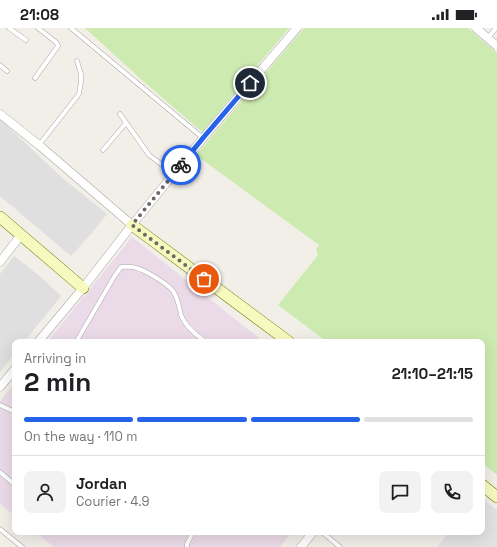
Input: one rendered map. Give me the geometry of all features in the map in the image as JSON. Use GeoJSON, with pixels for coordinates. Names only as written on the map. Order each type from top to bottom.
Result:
{"type":"FeatureCollection","features":[{"type":"Feature","properties":{"kind":"street"},"geometry":{"type":"LineString","coordinates":[[40,339],[203,138],[297,28]]}},
{"type":"Feature","properties":{"kind":"street"},"geometry":{"type":"LineString","coordinates":[[476,28],[497,46]]}},
{"type":"Feature","properties":{"kind":"street"},"geometry":{"type":"LineString","coordinates":[[0,114],[132,225],[285,339]]}},
{"type":"Feature","properties":{"kind":"street"},"geometry":{"type":"LineString","coordinates":[[0,217],[83,288]]}},
{"type":"Feature","properties":{"kind":"street"},"geometry":{"type":"LineString","coordinates":[[0,262],[21,235]]}},
{"type":"Feature","properties":{"kind":"street"},"geometry":{"type":"LineString","coordinates":[[0,387],[12,373]]}},
{"type":"Feature","properties":{"kind":"street"},"geometry":{"type":"LineString","coordinates":[[485,488],[497,497]]}},
{"type":"Feature","properties":{"kind":"street"},"geometry":{"type":"LineString","coordinates":[[301,547],[311,535]]}},
{"type":"Feature","properties":{"kind":"lane"},"geometry":{"type":"LineString","coordinates":[[9,28],[26,40]]}},
{"type":"Feature","properties":{"kind":"lane"},"geometry":{"type":"LineString","coordinates":[[35,78],[58,46],[57,43],[38,28]]}},
{"type":"Feature","properties":{"kind":"lane"},"geometry":{"type":"LineString","coordinates":[[71,28],[203,138]]}},
{"type":"Feature","properties":{"kind":"lane"},"geometry":{"type":"LineString","coordinates":[[487,38],[496,28]]}},
{"type":"Feature","properties":{"kind":"lane"},"geometry":{"type":"LineString","coordinates":[[38,145],[79,94],[81,74],[77,60]]}},
{"type":"Feature","properties":{"kind":"lane"},"geometry":{"type":"LineString","coordinates":[[0,65],[7,71]]}},
{"type":"Feature","properties":{"kind":"lane"},"geometry":{"type":"LineString","coordinates":[[120,114],[149,155],[174,174]]}},
{"type":"Feature","properties":{"kind":"lane"},"geometry":{"type":"LineString","coordinates":[[103,150],[126,123]]}},
{"type":"Feature","properties":{"kind":"lane"},"geometry":{"type":"LineString","coordinates":[[78,339],[121,267],[136,268],[147,273],[170,288],[178,302],[182,316],[186,323],[196,335],[202,339]]}},
{"type":"Feature","properties":{"kind":"lane"},"geometry":{"type":"LineString","coordinates":[[0,405],[12,411]]}},
{"type":"Feature","properties":{"kind":"lane"},"geometry":{"type":"LineString","coordinates":[[0,472],[12,482]]}},
{"type":"Feature","properties":{"kind":"lane"},"geometry":{"type":"LineString","coordinates":[[0,529],[22,547]]}},
{"type":"Feature","properties":{"kind":"lane"},"geometry":{"type":"LineString","coordinates":[[187,547],[192,535]]}},
{"type":"Feature","properties":{"kind":"lane"},"geometry":{"type":"LineString","coordinates":[[326,535],[340,547]]}},
{"type":"Feature","properties":{"kind":"shaded area"},"geometry":{"type":"Polygon","coordinates":[[[0,119],[60,176],[107,214],[71,256],[0,196],[0,119]]]}},
{"type":"Feature","properties":{"kind":"shaded area"},"geometry":{"type":"Polygon","coordinates":[[[132,237],[260,339],[49,339],[132,237]]]}},
{"type":"Feature","properties":{"kind":"shaded area"},"geometry":{"type":"Polygon","coordinates":[[[14,256],[42,278],[61,296],[26,339],[12,339],[12,357],[0,372],[0,274],[14,256]]]}},
{"type":"Feature","properties":{"kind":"shaded area"},"geometry":{"type":"Polygon","coordinates":[[[12,387],[12,514],[0,504],[0,401],[12,387]]]}},
{"type":"Feature","properties":{"kind":"shaded area"},"geometry":{"type":"Polygon","coordinates":[[[485,501],[497,510],[497,547],[437,547],[447,535],[485,535],[485,501]]]}},
{"type":"Feature","properties":{"kind":"shaded area"},"geometry":{"type":"Polygon","coordinates":[[[39,535],[290,535],[280,547],[54,547],[39,535]]]}},
{"type":"Feature","properties":{"kind":"green space"},"geometry":{"type":"Polygon","coordinates":[[[85,28],[289,28],[202,132],[85,28]]]}},
{"type":"Feature","properties":{"kind":"green space"},"geometry":{"type":"Polygon","coordinates":[[[304,28],[468,28],[497,53],[497,475],[485,465],[485,339],[323,339],[278,305],[318,255],[316,250],[319,245],[196,155],[304,28]]]}},
{"type":"Feature","properties":{"kind":"way so far"},"geometry":{"type":"LineString","coordinates":[[181,165],[132,225],[204,279]]}},
{"type":"Feature","properties":{"kind":"route"},"geometry":{"type":"LineString","coordinates":[[181,165],[250,83]]}}]}
